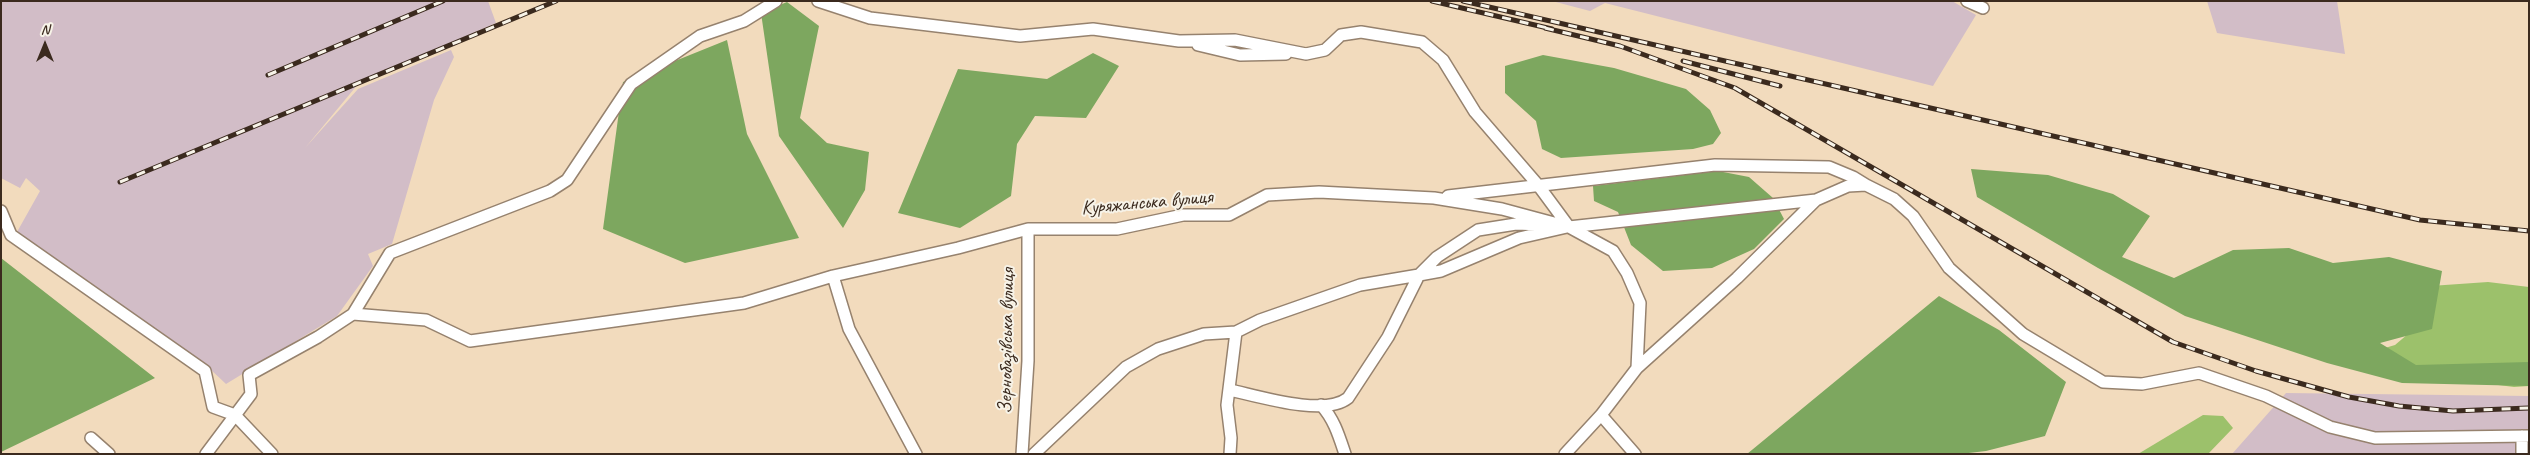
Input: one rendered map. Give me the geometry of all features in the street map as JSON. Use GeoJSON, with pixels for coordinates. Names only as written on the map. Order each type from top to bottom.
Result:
{"type":"FeatureCollection","features":[{"type":"Feature","properties":{"kind":"street"},"geometry":{"type":"LineString","coordinates":[[206,454],[251,394],[249,375],[318,337],[353,314],[390,253],[550,192],[567,180],[631,84],[700,36],[744,21],[776,1]]}},
{"type":"Feature","properties":{"kind":"street"},"geometry":{"type":"LineString","coordinates":[[818,1],[870,18],[1020,36],[1093,29],[1179,41],[1235,40],[1306,54],[1325,50],[1341,35],[1361,32],[1422,42],[1443,60],[1475,112],[1538,185],[1569,227]]}},
{"type":"Feature","properties":{"kind":"street"},"geometry":{"type":"LineString","coordinates":[[1967,1],[1983,8]]}},
{"type":"Feature","properties":{"kind":"street"},"geometry":{"type":"LineString","coordinates":[[1434,198],[1715,164],[1829,167],[1853,177],[1894,200],[1913,216],[1949,268],[2023,334],[2103,382],[2142,384],[2199,373],[2266,396],[2330,427],[2376,438],[2525,436],[2522,454]]}},
{"type":"Feature","properties":{"kind":"street"},"geometry":{"type":"LineString","coordinates":[[1034,454],[1126,367],[1158,349],[1204,334],[1236,332],[1260,320],[1360,286],[1442,271],[1519,238],[1569,227],[1816,200],[1848,186],[1866,185]]}},
{"type":"Feature","properties":{"kind":"street","name":"Куряжанська вулиця"},"geometry":{"type":"LineString","coordinates":[[353,314],[426,320],[470,341],[744,303],[833,276],[958,248],[1028,229],[1117,229],[1183,216],[1229,216],[1267,195],[1319,192],[1434,198]]}},
{"type":"Feature","properties":{"kind":"street"},"geometry":{"type":"LineString","coordinates":[[1434,198],[1502,209],[1569,227],[1613,251],[1627,273],[1640,303],[1637,368]]}},
{"type":"Feature","properties":{"kind":"street"},"geometry":{"type":"LineString","coordinates":[[1565,454],[1601,415],[1637,368],[1737,278],[1816,200]]}},
{"type":"Feature","properties":{"kind":"street"},"geometry":{"type":"LineString","coordinates":[[1,211],[11,235],[205,371],[213,407],[235,415],[272,454]]}},
{"type":"Feature","properties":{"kind":"street"},"geometry":{"type":"LineString","coordinates":[[1230,390],[1298,404],[1320,405],[1341,403],[1348,398],[1388,337],[1420,274],[1436,257],[1478,230],[1516,224],[1569,227]]}},
{"type":"Feature","properties":{"kind":"street","name":"Зернобазівська вулиця"},"geometry":{"type":"LineString","coordinates":[[1022,454],[1028,362],[1028,229]]}},
{"type":"Feature","properties":{"kind":"street"},"geometry":{"type":"LineString","coordinates":[[833,276],[849,329],[916,454]]}},
{"type":"Feature","properties":{"kind":"street"},"geometry":{"type":"LineString","coordinates":[[1230,454],[1227,404],[1236,332]]}},
{"type":"Feature","properties":{"kind":"street"},"geometry":{"type":"LineString","coordinates":[[1320,405],[1330,414],[1346,454]]}},
{"type":"Feature","properties":{"kind":"street"},"geometry":{"type":"LineString","coordinates":[[1601,415],[1635,454]]}},
{"type":"Feature","properties":{"kind":"street"},"geometry":{"type":"LineString","coordinates":[[91,438],[109,454]]}},
{"type":"Feature","properties":{"kind":"shaded area"},"geometry":{"type":"Polygon","coordinates":[[[1,1],[488,1],[496,23],[359,83],[305,148],[358,89],[451,50],[454,57],[434,100],[392,244],[368,254],[373,266],[337,316],[226,384],[209,368],[17,232],[40,191],[26,178],[20,188],[1,178],[1,1]]]}},
{"type":"Feature","properties":{"kind":"shaded area"},"geometry":{"type":"Polygon","coordinates":[[[1552,1],[1952,1],[1976,15],[1933,86],[1605,3],[1590,11],[1552,1]]]}},
{"type":"Feature","properties":{"kind":"shaded area"},"geometry":{"type":"Polygon","coordinates":[[[2207,1],[2337,1],[2345,54],[2217,33],[2207,1]]]}},
{"type":"Feature","properties":{"kind":"shaded area"},"geometry":{"type":"Polygon","coordinates":[[[2286,393],[2529,396],[2529,454],[2232,454],[2286,393]]]}},
{"type":"Feature","properties":{"kind":"green space"},"geometry":{"type":"Polygon","coordinates":[[[787,2],[819,26],[800,118],[827,143],[869,152],[865,190],[843,228],[779,136],[761,13],[787,2]]]}},
{"type":"Feature","properties":{"kind":"green space"},"geometry":{"type":"Polygon","coordinates":[[[727,40],[747,134],[799,238],[685,263],[603,229],[623,82],[727,40]]]}},
{"type":"Feature","properties":{"kind":"green space"},"geometry":{"type":"Polygon","coordinates":[[[1093,53],[1119,66],[1086,118],[1035,116],[1017,144],[1011,196],[960,228],[898,213],[958,69],[1047,79],[1093,53]]]}},
{"type":"Feature","properties":{"kind":"green space"},"geometry":{"type":"Polygon","coordinates":[[[1543,55],[1614,68],[1686,89],[1710,110],[1721,133],[1713,144],[1693,149],[1561,158],[1542,149],[1536,121],[1505,93],[1505,66],[1543,55]]]}},
{"type":"Feature","properties":{"kind":"green space"},"geometry":{"type":"Polygon","coordinates":[[[1971,169],[2048,175],[2113,194],[2150,216],[2122,257],[2174,278],[2233,250],[2289,248],[2333,263],[2389,257],[2442,271],[2432,329],[2380,343],[2416,365],[2529,362],[2529,386],[2402,383],[2327,363],[2185,316],[2098,268],[1977,197],[1971,169]]]}},
{"type":"Feature","properties":{"kind":"green space"},"geometry":{"type":"Polygon","coordinates":[[[1718,171],[1749,177],[1773,198],[1784,219],[1754,249],[1712,268],[1663,271],[1631,245],[1618,212],[1594,201],[1593,186],[1718,171]]]}},
{"type":"Feature","properties":{"kind":"green space"},"geometry":{"type":"Polygon","coordinates":[[[1,258],[155,378],[1,452],[1,258]]]}},
{"type":"Feature","properties":{"kind":"green space"},"geometry":{"type":"Polygon","coordinates":[[[2488,282],[2529,287],[2529,386],[2514,387],[2428,376],[2368,353],[2395,345],[2415,328],[2416,287],[2488,282]]]}},
{"type":"Feature","properties":{"kind":"green space"},"geometry":{"type":"Polygon","coordinates":[[[1939,296],[1999,330],[2066,382],[2045,436],[1986,451],[1960,454],[1747,454],[1939,296]]]}},
{"type":"Feature","properties":{"kind":"green space"},"geometry":{"type":"Polygon","coordinates":[[[2203,415],[2223,416],[2233,428],[2208,454],[2138,454],[2203,415]]]}},
{"type":"Feature","properties":{"kind":"railway"},"geometry":{"type":"LineString","coordinates":[[268,75],[443,1]]}},
{"type":"Feature","properties":{"kind":"railway"},"geometry":{"type":"LineString","coordinates":[[120,182],[556,1]]}},
{"type":"Feature","properties":{"kind":"railway"},"geometry":{"type":"LineString","coordinates":[[1432,1],[1552,29]]}},
{"type":"Feature","properties":{"kind":"railway"},"geometry":{"type":"LineString","coordinates":[[1463,1],[2420,220],[2529,231]]}},
{"type":"Feature","properties":{"kind":"railway"},"geometry":{"type":"LineString","coordinates":[[1545,28],[1620,46],[1735,88],[2173,342],[2256,371],[2349,397],[2399,406],[2453,411],[2529,408]]}},
{"type":"Feature","properties":{"kind":"railway"},"geometry":{"type":"LineString","coordinates":[[1683,61],[1780,86]]}}]}
